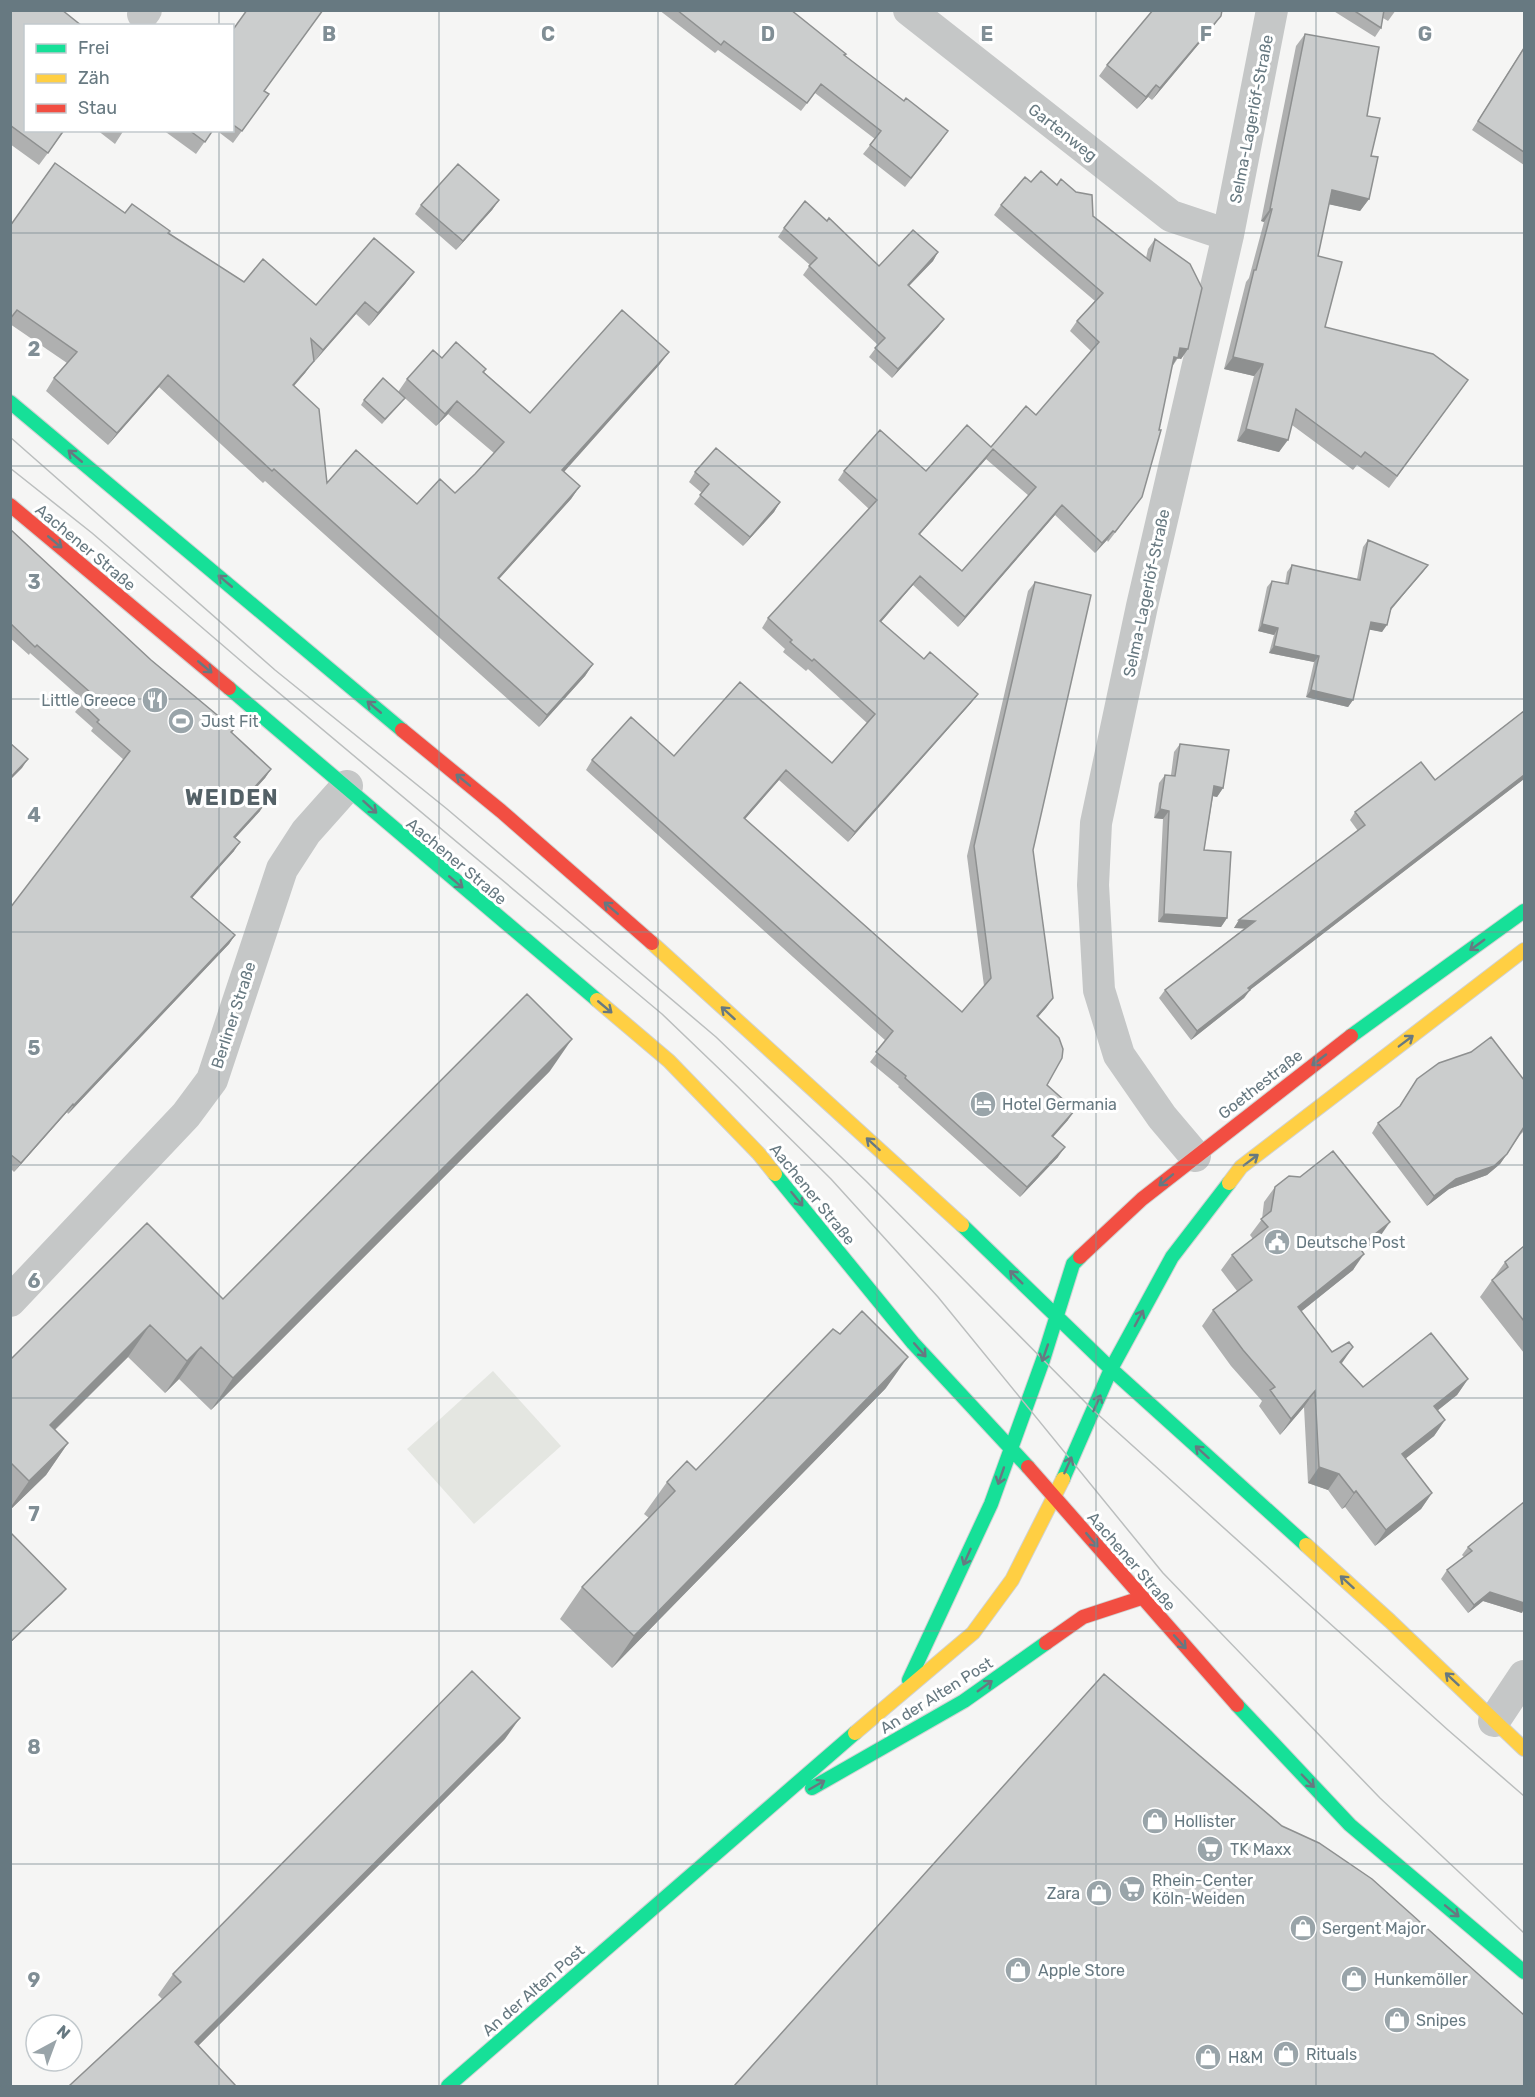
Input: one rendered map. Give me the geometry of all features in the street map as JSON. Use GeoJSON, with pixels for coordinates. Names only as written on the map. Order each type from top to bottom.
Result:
{"type":"FeatureCollection","features":[{"type":"Feature","properties":{"kind":"main road"},"geometry":{"type":"LineString","coordinates":[[10,402],[527,834],[655,946],[977,1238],[1111,1370],[1390,1621],[1524,1749]]}},
{"type":"Feature","properties":{"kind":"main road","name":"Aachener Straße"},"geometry":{"type":"LineString","coordinates":[[10,505],[347,786],[411,844],[669,1061],[759,1154],[913,1343],[1054,1496],[1267,1739],[1350,1825],[1524,1972]]}},
{"type":"Feature","properties":{"kind":"main road","name":"Goethestraße"},"geometry":{"type":"LineString","coordinates":[[1057,1318],[1072,1264],[1142,1199],[1329,1052],[1524,911]]}},
{"type":"Feature","properties":{"kind":"main road"},"geometry":{"type":"LineString","coordinates":[[1111,1370],[1172,1257],[1241,1167],[1524,950]]}},
{"type":"Feature","properties":{"kind":"main road","name":"An der Alten Post"},"geometry":{"type":"LineString","coordinates":[[904,1690],[991,1504],[1057,1318]]}},
{"type":"Feature","properties":{"kind":"main road","name":"An der Alten Post"},"geometry":{"type":"LineString","coordinates":[[448,2086],[904,1690],[973,1633],[1012,1580],[1054,1496],[1111,1370]]}},
{"type":"Feature","properties":{"kind":"main road","name":"An der Alten Post"},"geometry":{"type":"LineString","coordinates":[[748,1825],[964,1701],[1083,1617],[1142,1598]]}},
{"type":"Feature","properties":{"kind":"street","name":"Gartenweg"},"geometry":{"type":"LineString","coordinates":[[909,10],[1171,216],[1228,235]]}},
{"type":"Feature","properties":{"kind":"street","name":"Selma-Lagerlöf-Straße"},"geometry":{"type":"LineString","coordinates":[[1195,1156],[1162,1117],[1119,1055],[1099,990],[1093,885],[1096,823],[1150,572],[1228,235],[1272,10]]}},
{"type":"Feature","properties":{"kind":"street","name":"Berliner Straße"},"geometry":{"type":"LineString","coordinates":[[10,1301],[186,1115],[212,1080],[282,869],[306,832],[347,786]]}},
{"type":"Feature","properties":{"kind":"street"},"geometry":{"type":"LineString","coordinates":[[1494,1720],[1524,1676]]}},
{"type":"Feature","properties":{"kind":"shaded area"},"geometry":{"type":"Polygon","coordinates":[[[493,1371],[561,1446],[474,1524],[407,1449],[493,1371]]]}},
{"type":"Feature","properties":{"kind":"building"},"geometry":{"type":"Polygon","coordinates":[[[10,10],[62,10],[80,24],[24,24],[24,132],[63,132],[48,153],[10,125],[10,10]]]}},
{"type":"Feature","properties":{"kind":"building"},"geometry":{"type":"Polygon","coordinates":[[[247,10],[323,10],[264,91],[269,94],[242,131],[234,125],[234,28],[247,10]]]}},
{"type":"Feature","properties":{"kind":"building"},"geometry":{"type":"Polygon","coordinates":[[[677,10],[791,10],[846,54],[844,55],[904,101],[906,98],[948,131],[911,178],[870,145],[881,131],[821,84],[807,103],[724,41],[721,45],[677,10]]]}},
{"type":"Feature","properties":{"kind":"building"},"geometry":{"type":"Polygon","coordinates":[[[1153,10],[1222,10],[1221,16],[1160,88],[1156,85],[1146,97],[1107,65],[1153,10]]]}},
{"type":"Feature","properties":{"kind":"building"},"geometry":{"type":"Polygon","coordinates":[[[1353,10],[1384,10],[1381,28],[1353,10]]]}},
{"type":"Feature","properties":{"kind":"building"},"geometry":{"type":"Polygon","coordinates":[[[1305,34],[1379,47],[1367,116],[1380,118],[1371,156],[1378,157],[1369,199],[1332,190],[1318,256],[1342,262],[1325,327],[1433,354],[1468,380],[1397,476],[1365,452],[1361,457],[1296,409],[1288,440],[1246,429],[1263,364],[1233,357],[1254,270],[1256,270],[1272,209],[1270,209],[1305,34]]]}},
{"type":"Feature","properties":{"kind":"building"},"geometry":{"type":"Polygon","coordinates":[[[1524,48],[1524,152],[1478,121],[1524,48]]]}},
{"type":"Feature","properties":{"kind":"building"},"geometry":{"type":"Polygon","coordinates":[[[192,132],[212,132],[205,142],[192,132]]]}},
{"type":"Feature","properties":{"kind":"building"},"geometry":{"type":"Polygon","coordinates":[[[55,163],[125,213],[132,204],[170,231],[168,233],[244,282],[263,259],[316,305],[374,238],[414,272],[378,313],[365,302],[323,350],[311,339],[314,361],[293,385],[319,409],[327,483],[356,450],[417,504],[440,479],[455,493],[504,442],[457,401],[445,414],[407,379],[433,350],[442,358],[456,342],[486,369],[483,372],[530,413],[622,310],[669,352],[562,470],[580,486],[498,578],[593,664],[547,715],[274,469],[272,471],[168,375],[117,433],[54,378],[77,352],[17,310],[10,319],[10,226],[55,163]]]}},
{"type":"Feature","properties":{"kind":"building"},"geometry":{"type":"Polygon","coordinates":[[[458,164],[499,200],[463,241],[421,205],[458,164]]]}},
{"type":"Feature","properties":{"kind":"building"},"geometry":{"type":"Polygon","coordinates":[[[1041,171],[1057,185],[1061,179],[1076,192],[1092,195],[1093,216],[1150,261],[1155,239],[1190,264],[1202,288],[1188,349],[1180,348],[1178,358],[1174,357],[1159,430],[1161,430],[1142,497],[1115,532],[1113,531],[1102,543],[1062,505],[965,617],[920,576],[880,621],[924,659],[930,652],[978,694],[855,832],[786,770],[744,818],[962,1012],[991,978],[974,846],[1035,582],[1091,595],[1033,850],[1053,998],[1037,1016],[1059,1038],[1063,1049],[1062,1058],[1047,1085],[1075,1110],[1052,1136],[1065,1147],[1027,1187],[905,1078],[906,1076],[876,1052],[893,1031],[592,760],[631,717],[674,756],[740,682],[832,763],[875,714],[814,659],[812,661],[790,642],[792,640],[768,618],[877,500],[844,471],[880,430],[926,471],[967,425],[991,447],[1026,406],[1036,415],[1099,342],[1077,321],[1103,293],[1001,205],[1025,177],[1031,182],[1041,171]],[[993,449],[919,534],[962,571],[1036,487],[993,449]]]}},
{"type":"Feature","properties":{"kind":"building"},"geometry":{"type":"Polygon","coordinates":[[[805,201],[827,221],[829,218],[879,266],[913,230],[938,252],[908,285],[944,319],[898,369],[875,348],[885,338],[809,266],[817,258],[784,228],[805,201]]]}},
{"type":"Feature","properties":{"kind":"building"},"geometry":{"type":"Polygon","coordinates":[[[383,378],[405,398],[385,419],[364,400],[383,378]]]}},
{"type":"Feature","properties":{"kind":"building"},"geometry":{"type":"Polygon","coordinates":[[[716,448],[780,502],[750,537],[700,495],[709,484],[695,472],[716,448]]]}},
{"type":"Feature","properties":{"kind":"building"},"geometry":{"type":"Polygon","coordinates":[[[10,529],[151,660],[234,729],[231,732],[271,769],[252,790],[266,802],[234,837],[240,842],[191,897],[235,935],[73,1104],[21,1163],[10,1154],[10,908],[130,751],[97,722],[99,720],[81,703],[91,693],[37,645],[35,647],[10,623],[10,529]]]}},
{"type":"Feature","properties":{"kind":"building"},"geometry":{"type":"Polygon","coordinates":[[[1368,540],[1428,565],[1391,608],[1387,625],[1371,622],[1353,700],[1311,690],[1319,656],[1274,646],[1278,628],[1262,624],[1272,581],[1288,584],[1292,565],[1360,580],[1368,540]]]}},
{"type":"Feature","properties":{"kind":"building"},"geometry":{"type":"Polygon","coordinates":[[[1524,711],[1524,775],[1248,988],[1250,990],[1197,1031],[1165,990],[1255,921],[1239,920],[1365,825],[1355,812],[1421,762],[1435,780],[1524,711]]]}},
{"type":"Feature","properties":{"kind":"building"},"geometry":{"type":"Polygon","coordinates":[[[10,743],[28,759],[10,778],[10,743]]]}},
{"type":"Feature","properties":{"kind":"building"},"geometry":{"type":"Polygon","coordinates":[[[1180,744],[1229,750],[1223,788],[1214,786],[1204,850],[1231,852],[1227,918],[1164,914],[1169,811],[1160,809],[1165,775],[1175,776],[1180,744]]]}},
{"type":"Feature","properties":{"kind":"building"},"geometry":{"type":"Polygon","coordinates":[[[527,994],[572,1039],[233,1378],[201,1347],[187,1361],[150,1325],[50,1425],[68,1443],[29,1481],[10,1462],[10,1360],[147,1223],[223,1299],[527,994]]]}},
{"type":"Feature","properties":{"kind":"building"},"geometry":{"type":"Polygon","coordinates":[[[1491,1037],[1524,1080],[1524,1127],[1507,1154],[1494,1166],[1456,1179],[1434,1196],[1378,1123],[1400,1106],[1417,1079],[1439,1063],[1471,1052],[1491,1037]]]}},
{"type":"Feature","properties":{"kind":"building"},"geometry":{"type":"Polygon","coordinates":[[[1333,1151],[1390,1222],[1359,1247],[1364,1254],[1298,1307],[1332,1352],[1349,1342],[1353,1347],[1340,1362],[1363,1387],[1431,1333],[1468,1379],[1434,1406],[1445,1420],[1402,1454],[1432,1493],[1386,1530],[1356,1491],[1354,1493],[1339,1474],[1319,1467],[1315,1391],[1291,1419],[1270,1390],[1275,1387],[1213,1310],[1252,1280],[1232,1255],[1268,1227],[1261,1219],[1271,1211],[1275,1187],[1289,1176],[1300,1177],[1333,1151]]]}},
{"type":"Feature","properties":{"kind":"building"},"geometry":{"type":"Polygon","coordinates":[[[1524,1246],[1524,1321],[1492,1280],[1508,1267],[1505,1262],[1524,1246]]]}},
{"type":"Feature","properties":{"kind":"building"},"geometry":{"type":"Polygon","coordinates":[[[862,1311],[908,1357],[634,1636],[582,1587],[675,1491],[667,1482],[687,1461],[696,1470],[833,1329],[840,1334],[862,1311]]]}},
{"type":"Feature","properties":{"kind":"building"},"geometry":{"type":"Polygon","coordinates":[[[1524,1502],[1524,1603],[1490,1592],[1474,1605],[1447,1570],[1472,1551],[1468,1547],[1524,1502]]]}},
{"type":"Feature","properties":{"kind":"building"},"geometry":{"type":"Polygon","coordinates":[[[10,1532],[66,1589],[10,1642],[10,1532]]]}},
{"type":"Feature","properties":{"kind":"building"},"geometry":{"type":"Polygon","coordinates":[[[472,1671],[520,1718],[195,2042],[236,2086],[69,2086],[181,1982],[173,1974],[472,1671]]]}},
{"type":"Feature","properties":{"kind":"building","name":"Rhein-Center Köln-Weiden"},"geometry":{"type":"Polygon","coordinates":[[[1104,1674],[1282,1826],[1319,1843],[1372,1879],[1524,2015],[1524,2086],[734,2086],[1104,1674]]]}},
{"type":"Feature","properties":{"kind":"tram line"},"geometry":{"type":"LineString","coordinates":[[10,437],[275,670],[447,809],[716,1037],[866,1181],[1093,1410],[1524,1796]]}},
{"type":"Feature","properties":{"kind":"tram line"},"geometry":{"type":"LineString","coordinates":[[10,468],[92,533],[248,667],[662,1014],[735,1084],[831,1179],[938,1297],[1163,1573],[1380,1798],[1524,1933]]}},
{"type":"Feature","properties":{"kind":"traffic: fast"},"geometry":{"type":"LineString","coordinates":[[10,402],[402,730]]}},
{"type":"Feature","properties":{"kind":"traffic: fast"},"geometry":{"type":"LineString","coordinates":[[229,688],[597,1000]]}},
{"type":"Feature","properties":{"kind":"traffic: fast"},"geometry":{"type":"LineString","coordinates":[[1351,1036],[1524,911]]}},
{"type":"Feature","properties":{"kind":"traffic: fast"},"geometry":{"type":"LineString","coordinates":[[775,1174],[913,1343],[1028,1467]]}},
{"type":"Feature","properties":{"kind":"traffic: fast"},"geometry":{"type":"LineString","coordinates":[[1063,1479],[1111,1369],[1172,1257],[1229,1183]]}},
{"type":"Feature","properties":{"kind":"traffic: fast"},"geometry":{"type":"LineString","coordinates":[[962,1225],[1111,1369],[1306,1545]]}},
{"type":"Feature","properties":{"kind":"traffic: fast"},"geometry":{"type":"LineString","coordinates":[[909,1680],[991,1504],[1043,1360],[1073,1264],[1080,1257]]}},
{"type":"Feature","properties":{"kind":"traffic: fast"},"geometry":{"type":"LineString","coordinates":[[812,1788],[964,1701],[1046,1643]]}},
{"type":"Feature","properties":{"kind":"traffic: fast"},"geometry":{"type":"LineString","coordinates":[[1237,1705],[1350,1825],[1524,1972]]}},
{"type":"Feature","properties":{"kind":"traffic: fast"},"geometry":{"type":"LineString","coordinates":[[448,2086],[855,1733]]}},
{"type":"Feature","properties":{"kind":"traffic: slow"},"geometry":{"type":"LineString","coordinates":[[652,943],[962,1225]]}},
{"type":"Feature","properties":{"kind":"traffic: slow"},"geometry":{"type":"LineString","coordinates":[[1229,1183],[1241,1167],[1524,950]]}},
{"type":"Feature","properties":{"kind":"traffic: slow"},"geometry":{"type":"LineString","coordinates":[[597,1000],[669,1061],[759,1154],[775,1174]]}},
{"type":"Feature","properties":{"kind":"traffic: slow"},"geometry":{"type":"LineString","coordinates":[[855,1733],[973,1633],[1012,1580],[1063,1479]]}},
{"type":"Feature","properties":{"kind":"traffic: slow"},"geometry":{"type":"LineString","coordinates":[[1306,1545],[1390,1621],[1524,1749]]}},
{"type":"Feature","properties":{"kind":"traffic: jam"},"geometry":{"type":"LineString","coordinates":[[10,505],[229,688]]}},
{"type":"Feature","properties":{"kind":"traffic: jam"},"geometry":{"type":"LineString","coordinates":[[402,730],[501,811],[652,943]]}},
{"type":"Feature","properties":{"kind":"traffic: jam"},"geometry":{"type":"LineString","coordinates":[[1080,1257],[1142,1199],[1351,1036]]}},
{"type":"Feature","properties":{"kind":"traffic: jam"},"geometry":{"type":"LineString","coordinates":[[1028,1467],[1237,1705]]}},
{"type":"Feature","properties":{"kind":"traffic: jam"},"geometry":{"type":"LineString","coordinates":[[1046,1643],[1083,1617],[1141,1598]]}},
{"type":"Feature","properties":{"kind":"place","name":"Little Greece"},"geometry":{"type":"Point","coordinates":[155,700]}},
{"type":"Feature","properties":{"kind":"place","name":"Just Fit"},"geometry":{"type":"Point","coordinates":[181,721]}},
{"type":"Feature","properties":{"kind":"place","name":"Hotel Germania"},"geometry":{"type":"Point","coordinates":[983,1104]}},
{"type":"Feature","properties":{"kind":"place","name":"Deutsche Post"},"geometry":{"type":"Point","coordinates":[1277,1242]}},
{"type":"Feature","properties":{"kind":"place","name":"Hollister"},"geometry":{"type":"Point","coordinates":[1155,1821]}},
{"type":"Feature","properties":{"kind":"place","name":"TK Maxx"},"geometry":{"type":"Point","coordinates":[1210,1849]}},
{"type":"Feature","properties":{"kind":"place","name":"Rhein-Center Köln-Weiden"},"geometry":{"type":"Point","coordinates":[1132,1889]}},
{"type":"Feature","properties":{"kind":"place","name":"Zara"},"geometry":{"type":"Point","coordinates":[1099,1893]}},
{"type":"Feature","properties":{"kind":"place","name":"Sergent Major"},"geometry":{"type":"Point","coordinates":[1303,1928]}},
{"type":"Feature","properties":{"kind":"place","name":"Apple Store"},"geometry":{"type":"Point","coordinates":[1018,1970]}},
{"type":"Feature","properties":{"kind":"place","name":"Hunkemöller"},"geometry":{"type":"Point","coordinates":[1354,1979]}},
{"type":"Feature","properties":{"kind":"place","name":"Snipes"},"geometry":{"type":"Point","coordinates":[1397,2020]}},
{"type":"Feature","properties":{"kind":"place","name":"Rituals"},"geometry":{"type":"Point","coordinates":[1286,2054]}},
{"type":"Feature","properties":{"kind":"place","name":"H&M"},"geometry":{"type":"Point","coordinates":[1208,2057]}},
{"type":"Feature","properties":{"kind":"district","name":"WEIDEN"},"geometry":{"type":"Point","coordinates":[232,797]}}]}
